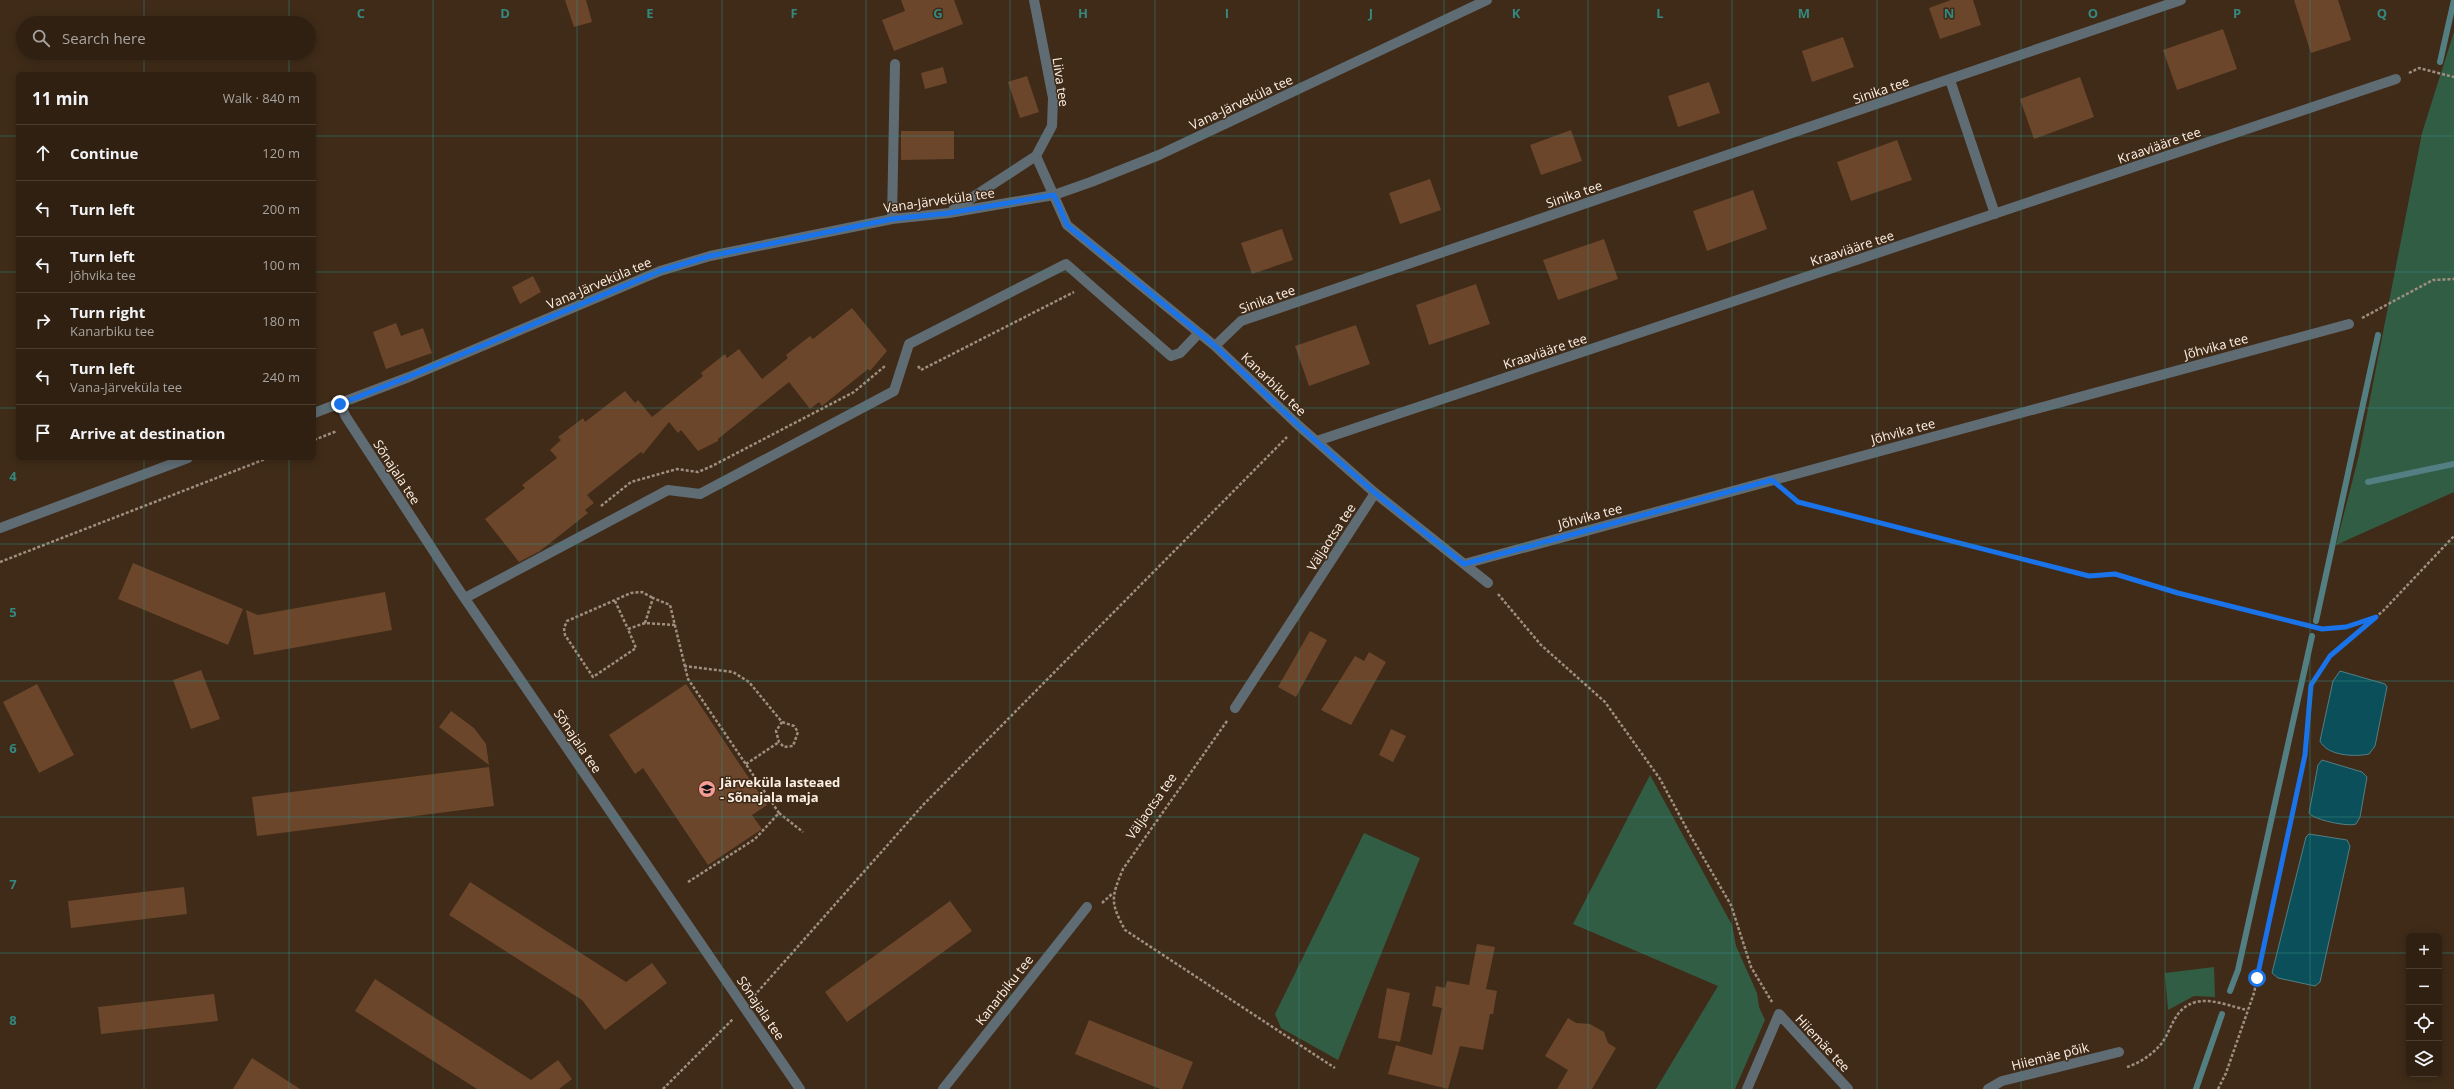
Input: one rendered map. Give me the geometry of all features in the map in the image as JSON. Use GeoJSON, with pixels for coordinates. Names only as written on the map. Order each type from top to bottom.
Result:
{"type":"FeatureCollection","features":[{"type":"Feature","properties":{"kind":"street","name":"Liiva tee"},"geometry":{"type":"LineString","coordinates":[[949,213],[1036,156],[1052,126],[1053,98],[1034,0]]}},
{"type":"Feature","properties":{"kind":"street","name":"Vana-Järveküla tee"},"geometry":{"type":"LineString","coordinates":[[316,412],[408,377],[660,271],[710,256],[892,219],[949,213],[1054,195],[1159,155],[1486,0]]}},
{"type":"Feature","properties":{"kind":"street","name":"Sinika tee"},"geometry":{"type":"LineString","coordinates":[[1215,346],[1242,321],[2181,0]]}},
{"type":"Feature","properties":{"kind":"street"},"geometry":{"type":"LineString","coordinates":[[892,219],[895,64]]}},
{"type":"Feature","properties":{"kind":"street","name":"Kraaviääre tee"},"geometry":{"type":"LineString","coordinates":[[1317,441],[2396,79]]}},
{"type":"Feature","properties":{"kind":"street"},"geometry":{"type":"LineString","coordinates":[[1950,80],[1995,214]]}},
{"type":"Feature","properties":{"kind":"street","name":"Kanarbiku tee"},"geometry":{"type":"LineString","coordinates":[[1036,156],[1067,225],[1198,334],[1215,346],[1298,425],[1375,493],[1488,583]]}},
{"type":"Feature","properties":{"kind":"street"},"geometry":{"type":"LineString","coordinates":[[465,598],[668,490],[700,494],[894,391],[909,344],[1066,264],[1171,356],[1180,353],[1198,334]]}},
{"type":"Feature","properties":{"kind":"street","name":"Jõhvika tee"},"geometry":{"type":"LineString","coordinates":[[1464,564],[2349,324]]}},
{"type":"Feature","properties":{"kind":"street","name":"Sõnajala tee"},"geometry":{"type":"LineString","coordinates":[[340,404],[346,417],[465,598],[800,1089]]}},
{"type":"Feature","properties":{"kind":"street"},"geometry":{"type":"LineString","coordinates":[[0,528],[183,460]]}},
{"type":"Feature","properties":{"kind":"street","name":"Väljaotsa tee"},"geometry":{"type":"LineString","coordinates":[[1235,708],[1375,493]]}},
{"type":"Feature","properties":{"kind":"street","name":"Kanarbiku tee"},"geometry":{"type":"LineString","coordinates":[[943,1089],[1087,907]]}},
{"type":"Feature","properties":{"kind":"street"},"geometry":{"type":"LineString","coordinates":[[1747,1089],[1779,1014]]}},
{"type":"Feature","properties":{"kind":"street","name":"Hiiemäe tee"},"geometry":{"type":"LineString","coordinates":[[1779,1014],[1848,1089]]}},
{"type":"Feature","properties":{"kind":"street","name":"Hiiemäe põik"},"geometry":{"type":"LineString","coordinates":[[1988,1089],[2002,1081],[2119,1052]]}},
{"type":"Feature","properties":{"kind":"path"},"geometry":{"type":"LineString","coordinates":[[2396,79],[2419,68],[2454,77]]}},
{"type":"Feature","properties":{"kind":"path"},"geometry":{"type":"LineString","coordinates":[[2349,324],[2433,280],[2454,279]]}},
{"type":"Feature","properties":{"kind":"path"},"geometry":{"type":"LineString","coordinates":[[906,353],[921,370],[1090,284]]}},
{"type":"Feature","properties":{"kind":"path"},"geometry":{"type":"LineString","coordinates":[[600,507],[631,482],[677,469],[698,472],[712,466],[854,392],[888,362]]}},
{"type":"Feature","properties":{"kind":"path"},"geometry":{"type":"LineString","coordinates":[[663,1089],[744,1007],[923,805],[1298,425]]}},
{"type":"Feature","properties":{"kind":"path"},"geometry":{"type":"LineString","coordinates":[[0,562],[263,460]]}},
{"type":"Feature","properties":{"kind":"path"},"geometry":{"type":"LineString","coordinates":[[1772,480],[1798,502],[2089,576],[2115,574],[2178,593],[2322,629],[2346,627],[2376,617]]}},
{"type":"Feature","properties":{"kind":"path"},"geometry":{"type":"LineString","coordinates":[[2218,1089],[2226,1073],[2254,993],[2305,755],[2311,685],[2330,656],[2376,617],[2454,536]]}},
{"type":"Feature","properties":{"kind":"path"},"geometry":{"type":"LineString","coordinates":[[1488,583],[1541,645],[1605,702],[1660,779],[1689,833],[1731,905],[1751,967],[1779,1014]]}},
{"type":"Feature","properties":{"kind":"path"},"geometry":{"type":"LineString","coordinates":[[616,601],[636,648],[593,677],[565,635],[564,628],[567,621],[616,601],[631,593],[642,592],[670,605],[688,679],[779,813],[803,832]]}},
{"type":"Feature","properties":{"kind":"path"},"geometry":{"type":"LineString","coordinates":[[645,623],[653,598]]}},
{"type":"Feature","properties":{"kind":"path"},"geometry":{"type":"LineString","coordinates":[[628,628],[645,623],[675,624]]}},
{"type":"Feature","properties":{"kind":"path"},"geometry":{"type":"LineString","coordinates":[[684,666],[732,672],[749,682],[782,722],[794,726],[798,732],[793,746],[784,747],[779,742],[776,731],[782,722]]}},
{"type":"Feature","properties":{"kind":"path","name":"Väljaotsa tee"},"geometry":{"type":"LineString","coordinates":[[1235,708],[1123,869],[1113,893],[1114,910],[1125,930],[1335,1068]]}},
{"type":"Feature","properties":{"kind":"path"},"geometry":{"type":"LineString","coordinates":[[746,764],[779,742]]}},
{"type":"Feature","properties":{"kind":"path"},"geometry":{"type":"LineString","coordinates":[[688,882],[755,839],[779,813]]}},
{"type":"Feature","properties":{"kind":"path"},"geometry":{"type":"LineString","coordinates":[[2123,1069],[2136,1064],[2150,1055],[2162,1042],[2179,1010],[2196,1002],[2208,1002],[2248,1010]]}},
{"type":"Feature","properties":{"kind":"green space"},"geometry":{"type":"Polygon","coordinates":[[[2454,32],[2454,492],[2336,545],[2359,455],[2422,133],[2454,32]]]}},
{"type":"Feature","properties":{"kind":"green space"},"geometry":{"type":"Polygon","coordinates":[[[1650,775],[1732,925],[1736,946],[1757,993],[1759,1007],[1765,1020],[1735,1089],[1656,1089],[1718,986],[1573,924],[1650,775]]]}},
{"type":"Feature","properties":{"kind":"green space"},"geometry":{"type":"Polygon","coordinates":[[[1364,833],[1420,858],[1338,1060],[1281,1028],[1275,1014],[1364,833]]]}},
{"type":"Feature","properties":{"kind":"green space"},"geometry":{"type":"Polygon","coordinates":[[[2214,967],[2215,997],[2194,996],[2168,1010],[2165,973],[2214,967]]]}},
{"type":"Feature","properties":{"kind":"water"},"geometry":{"type":"Polygon","coordinates":[[[2340,671],[2385,684],[2387,687],[2375,746],[2369,754],[2342,754],[2329,750],[2320,741],[2333,681],[2340,671]]]}},
{"type":"Feature","properties":{"kind":"water"},"geometry":{"type":"Polygon","coordinates":[[[2322,760],[2362,772],[2367,777],[2360,817],[2356,824],[2346,825],[2331,822],[2312,816],[2309,813],[2318,765],[2322,760]]]}},
{"type":"Feature","properties":{"kind":"water"},"geometry":{"type":"Polygon","coordinates":[[[2309,834],[2347,840],[2350,846],[2320,982],[2315,986],[2278,978],[2272,973],[2306,837],[2309,834]]]}},
{"type":"Feature","properties":{"kind":"building"},"geometry":{"type":"Polygon","coordinates":[[[565,0],[586,0],[592,22],[574,27],[565,0]]]}},
{"type":"Feature","properties":{"kind":"building"},"geometry":{"type":"Polygon","coordinates":[[[901,0],[954,0],[963,24],[894,51],[882,20],[905,11],[901,0]]]}},
{"type":"Feature","properties":{"kind":"building"},"geometry":{"type":"Polygon","coordinates":[[[1951,0],[1973,0],[1981,25],[1940,39],[1929,8],[1951,0]]]}},
{"type":"Feature","properties":{"kind":"building"},"geometry":{"type":"Polygon","coordinates":[[[2294,0],[2338,0],[2351,40],[2311,53],[2294,0]]]}},
{"type":"Feature","properties":{"kind":"building"},"geometry":{"type":"Polygon","coordinates":[[[2223,29],[2237,69],[2177,90],[2163,50],[2223,29]]]}},
{"type":"Feature","properties":{"kind":"building"},"geometry":{"type":"Polygon","coordinates":[[[1843,37],[1854,67],[1812,82],[1802,51],[1843,37]]]}},
{"type":"Feature","properties":{"kind":"building"},"geometry":{"type":"Polygon","coordinates":[[[943,67],[947,83],[925,89],[921,73],[943,67]]]}},
{"type":"Feature","properties":{"kind":"building"},"geometry":{"type":"Polygon","coordinates":[[[1027,76],[1039,112],[1020,118],[1008,82],[1027,76]]]}},
{"type":"Feature","properties":{"kind":"building"},"geometry":{"type":"Polygon","coordinates":[[[2080,77],[2094,117],[2034,139],[2020,99],[2080,77]]]}},
{"type":"Feature","properties":{"kind":"building"},"geometry":{"type":"Polygon","coordinates":[[[1709,82],[1720,113],[1678,127],[1668,96],[1709,82]]]}},
{"type":"Feature","properties":{"kind":"building"},"geometry":{"type":"Polygon","coordinates":[[[1571,130],[1582,161],[1541,175],[1530,145],[1571,130]]]}},
{"type":"Feature","properties":{"kind":"building"},"geometry":{"type":"Polygon","coordinates":[[[901,131],[954,131],[954,159],[901,160],[901,131]]]}},
{"type":"Feature","properties":{"kind":"building"},"geometry":{"type":"Polygon","coordinates":[[[1897,140],[1912,180],[1851,201],[1837,162],[1897,140]]]}},
{"type":"Feature","properties":{"kind":"building"},"geometry":{"type":"Polygon","coordinates":[[[1430,179],[1441,210],[1400,224],[1389,193],[1430,179]]]}},
{"type":"Feature","properties":{"kind":"building"},"geometry":{"type":"Polygon","coordinates":[[[1753,190],[1767,229],[1707,251],[1693,211],[1753,190]]]}},
{"type":"Feature","properties":{"kind":"building"},"geometry":{"type":"Polygon","coordinates":[[[1282,229],[1293,260],[1252,274],[1241,243],[1282,229]]]}},
{"type":"Feature","properties":{"kind":"building"},"geometry":{"type":"Polygon","coordinates":[[[1604,239],[1618,279],[1558,300],[1543,260],[1604,239]]]}},
{"type":"Feature","properties":{"kind":"building"},"geometry":{"type":"Polygon","coordinates":[[[533,276],[541,292],[520,304],[512,287],[533,276]]]}},
{"type":"Feature","properties":{"kind":"building"},"geometry":{"type":"Polygon","coordinates":[[[1476,284],[1490,324],[1429,345],[1416,305],[1476,284]]]}},
{"type":"Feature","properties":{"kind":"building"},"geometry":{"type":"Polygon","coordinates":[[[852,308],[887,351],[870,371],[868,369],[822,406],[819,402],[810,409],[789,382],[718,439],[718,441],[698,451],[681,430],[678,433],[669,422],[643,454],[641,452],[587,495],[594,503],[585,510],[588,513],[540,551],[519,562],[485,519],[525,488],[522,485],[557,458],[550,450],[561,440],[558,437],[583,418],[585,422],[625,391],[635,403],[638,400],[652,417],[703,376],[701,373],[725,354],[727,358],[739,349],[762,379],[788,358],[786,355],[810,336],[813,339],[852,308]]]}},
{"type":"Feature","properties":{"kind":"building"},"geometry":{"type":"Polygon","coordinates":[[[396,323],[401,336],[423,328],[432,353],[386,369],[373,332],[396,323]]]}},
{"type":"Feature","properties":{"kind":"building"},"geometry":{"type":"Polygon","coordinates":[[[1356,325],[1370,364],[1309,386],[1295,346],[1356,325]]]}},
{"type":"Feature","properties":{"kind":"building"},"geometry":{"type":"Polygon","coordinates":[[[133,563],[243,609],[228,645],[118,599],[133,563]]]}},
{"type":"Feature","properties":{"kind":"building"},"geometry":{"type":"Polygon","coordinates":[[[385,592],[392,630],[254,655],[246,610],[258,615],[385,592]]]}},
{"type":"Feature","properties":{"kind":"building"},"geometry":{"type":"Polygon","coordinates":[[[1310,631],[1327,640],[1296,697],[1278,687],[1310,631]]]}},
{"type":"Feature","properties":{"kind":"building"},"geometry":{"type":"Polygon","coordinates":[[[1369,652],[1386,662],[1351,725],[1321,710],[1355,656],[1364,661],[1369,652]]]}},
{"type":"Feature","properties":{"kind":"building"},"geometry":{"type":"Polygon","coordinates":[[[201,670],[220,719],[191,729],[173,680],[201,670]]]}},
{"type":"Feature","properties":{"kind":"building"},"geometry":{"type":"Polygon","coordinates":[[[37,684],[74,755],[39,773],[3,702],[37,684]]]}},
{"type":"Feature","properties":{"kind":"building","name":"Järveküla lasteaed - Sõnajala maja"},"geometry":{"type":"Polygon","coordinates":[[[686,684],[767,805],[752,815],[762,829],[708,865],[643,768],[635,774],[609,735],[686,684]]]}},
{"type":"Feature","properties":{"kind":"building"},"geometry":{"type":"Polygon","coordinates":[[[451,711],[474,728],[486,744],[489,765],[439,727],[451,711]]]}},
{"type":"Feature","properties":{"kind":"building"},"geometry":{"type":"Polygon","coordinates":[[[1391,729],[1406,736],[1393,762],[1379,755],[1391,729]]]}},
{"type":"Feature","properties":{"kind":"building"},"geometry":{"type":"Polygon","coordinates":[[[489,767],[494,806],[257,836],[252,797],[489,767]]]}},
{"type":"Feature","properties":{"kind":"building"},"geometry":{"type":"Polygon","coordinates":[[[470,882],[626,982],[652,963],[667,983],[605,1030],[582,1000],[449,915],[470,882]]]}},
{"type":"Feature","properties":{"kind":"building"},"geometry":{"type":"Polygon","coordinates":[[[184,887],[187,914],[71,928],[68,901],[184,887]]]}},
{"type":"Feature","properties":{"kind":"building"},"geometry":{"type":"Polygon","coordinates":[[[950,901],[972,931],[847,1022],[825,992],[950,901]]]}},
{"type":"Feature","properties":{"kind":"building"},"geometry":{"type":"Polygon","coordinates":[[[1477,944],[1495,947],[1486,989],[1497,991],[1493,1014],[1490,1014],[1483,1050],[1460,1046],[1448,1089],[1388,1074],[1396,1045],[1432,1055],[1442,1008],[1432,1006],[1436,986],[1445,988],[1447,981],[1469,985],[1477,944]]]}},
{"type":"Feature","properties":{"kind":"building"},"geometry":{"type":"Polygon","coordinates":[[[375,979],[531,1080],[558,1060],[572,1079],[559,1089],[477,1089],[355,1011],[375,979]]]}},
{"type":"Feature","properties":{"kind":"building"},"geometry":{"type":"Polygon","coordinates":[[[1387,988],[1410,993],[1400,1042],[1378,1038],[1387,988]]]}},
{"type":"Feature","properties":{"kind":"building"},"geometry":{"type":"Polygon","coordinates":[[[214,994],[218,1021],[101,1034],[98,1007],[214,994]]]}},
{"type":"Feature","properties":{"kind":"building"},"geometry":{"type":"Polygon","coordinates":[[[1568,1018],[1576,1023],[1590,1024],[1604,1032],[1608,1043],[1616,1048],[1592,1089],[1557,1089],[1568,1070],[1545,1056],[1568,1018]]]}},
{"type":"Feature","properties":{"kind":"building"},"geometry":{"type":"Polygon","coordinates":[[[1089,1020],[1193,1062],[1182,1089],[1160,1089],[1075,1054],[1089,1020]]]}},
{"type":"Feature","properties":{"kind":"building"},"geometry":{"type":"Polygon","coordinates":[[[252,1058],[300,1089],[233,1089],[252,1058]]]}},
{"type":"Feature","properties":{"kind":"waterway"},"geometry":{"type":"LineString","coordinates":[[2440,62],[2454,0]]}},
{"type":"Feature","properties":{"kind":"waterway"},"geometry":{"type":"LineString","coordinates":[[2316,621],[2378,335]]}},
{"type":"Feature","properties":{"kind":"waterway"},"geometry":{"type":"LineString","coordinates":[[2368,482],[2454,464]]}},
{"type":"Feature","properties":{"kind":"waterway"},"geometry":{"type":"LineString","coordinates":[[2230,991],[2238,970],[2312,636]]}},
{"type":"Feature","properties":{"kind":"waterway"},"geometry":{"type":"LineString","coordinates":[[2196,1089],[2222,1014]]}},
{"type":"Feature","properties":{"kind":"place","name":"Järveküla lasteaed - Sõnajala maja"},"geometry":{"type":"Point","coordinates":[707,789]}},
{"type":"Feature","properties":{"kind":"route"},"geometry":{"type":"LineString","coordinates":[[340,404],[660,271],[710,256],[892,219],[949,213],[1054,195],[1067,225],[1198,334],[1215,346],[1298,425],[1375,493],[1464,564],[1772,480],[1798,502],[2089,576],[2115,574],[2178,593],[2322,629],[2346,627],[2376,617],[2330,656],[2311,685],[2305,755],[2257,978]]}}]}
